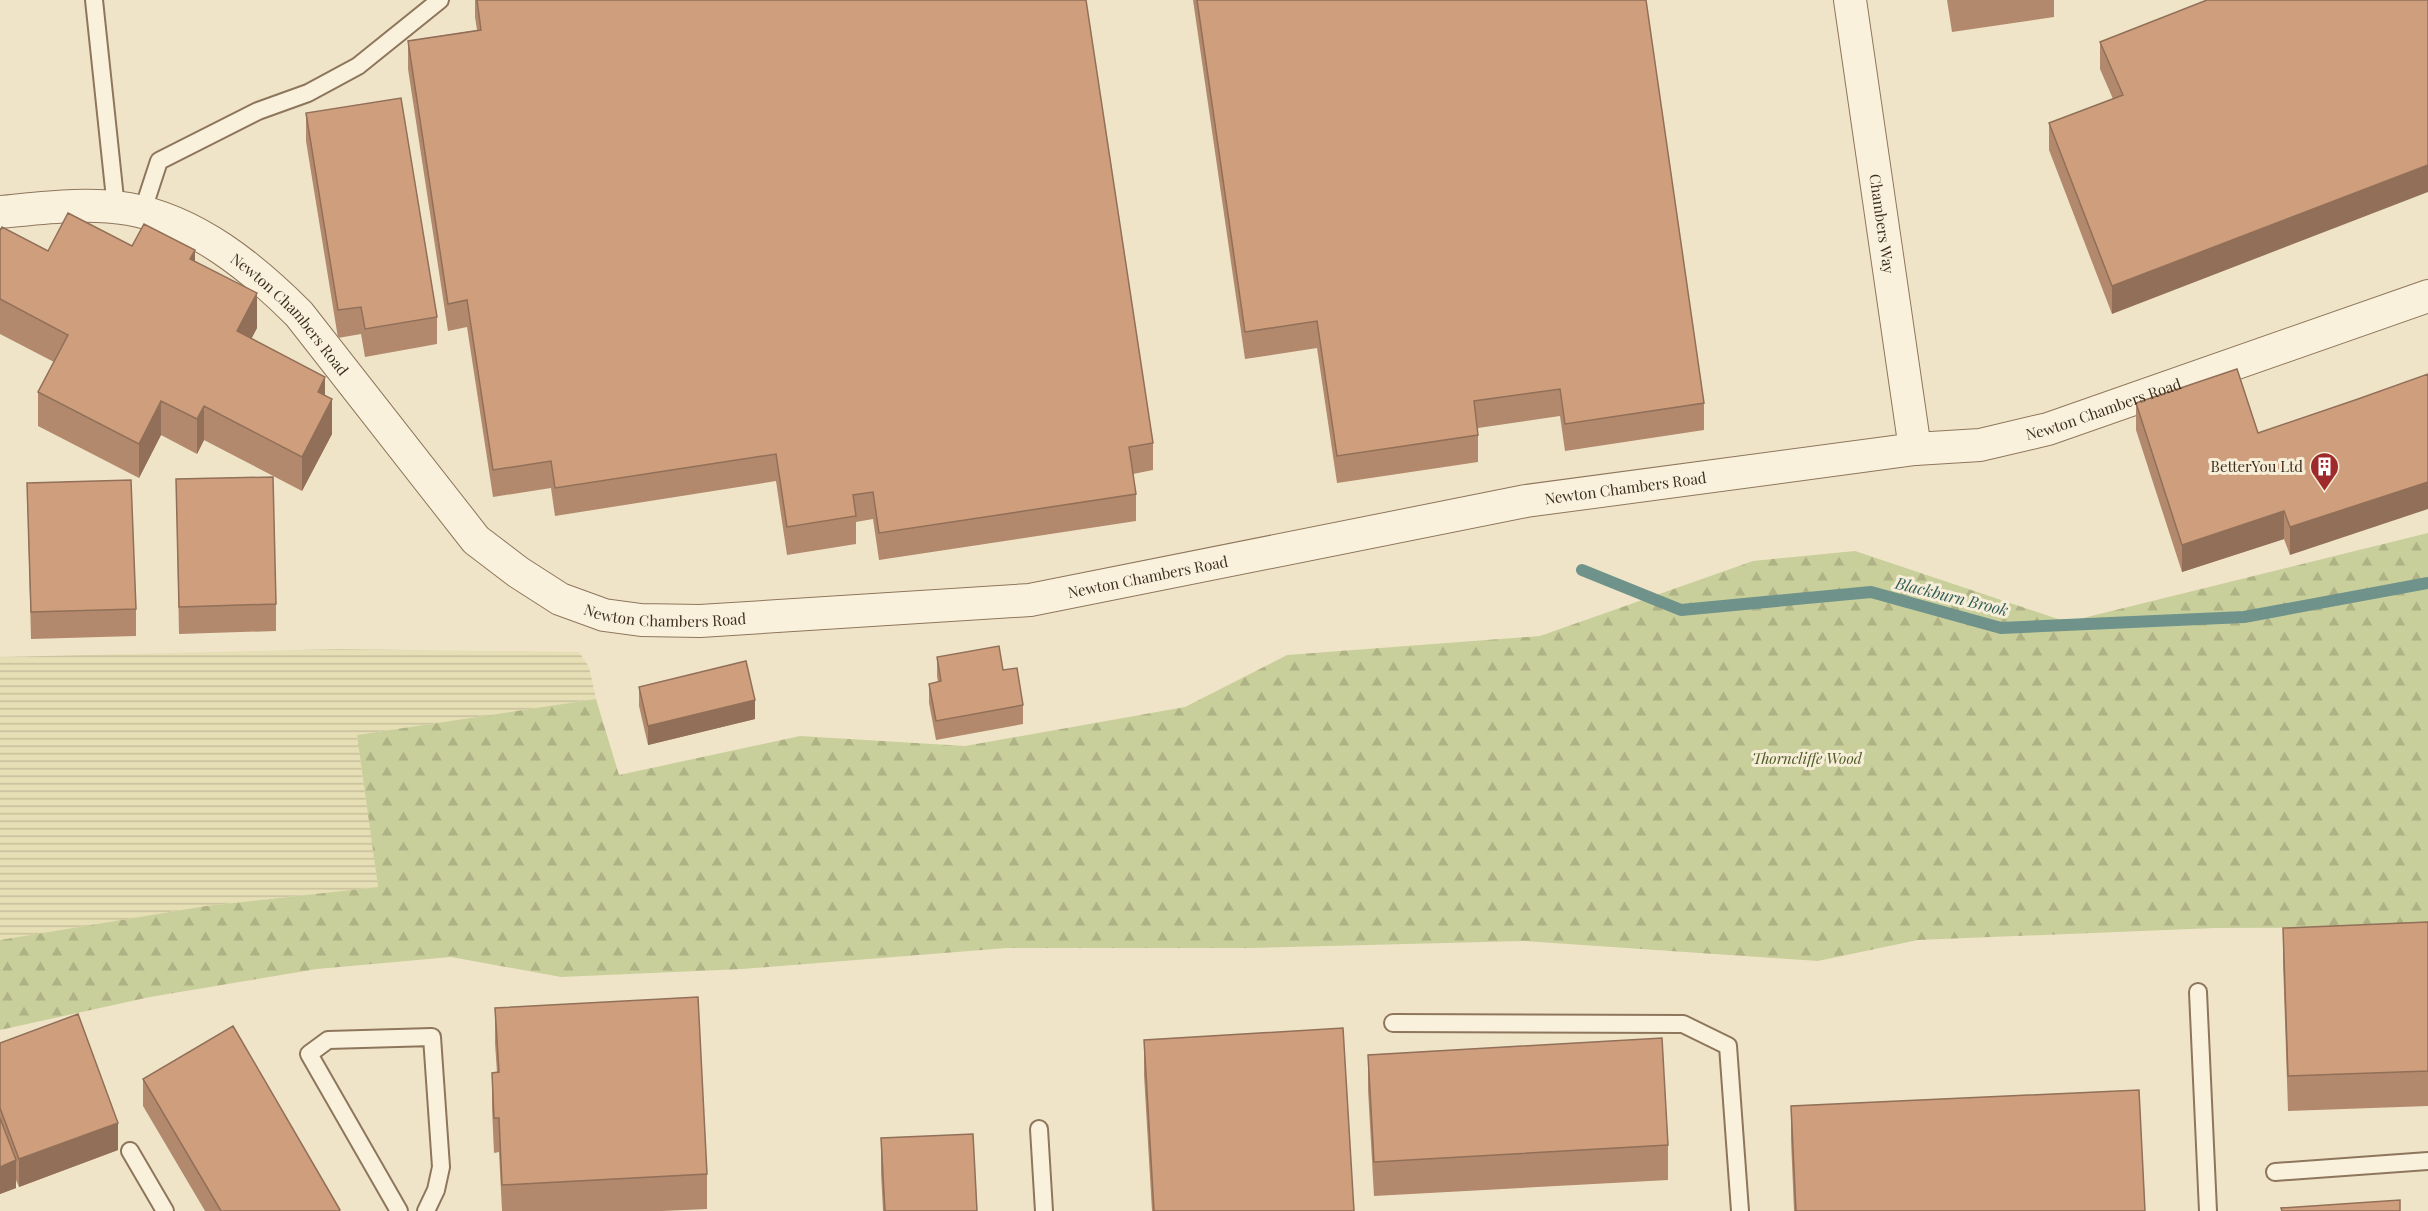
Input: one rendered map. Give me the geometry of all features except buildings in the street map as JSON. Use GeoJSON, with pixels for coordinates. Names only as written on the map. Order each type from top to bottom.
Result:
{"type":"FeatureCollection","features":[{"type":"Feature","properties":{"kind":"street","name":"Chambers Way"},"geometry":{"type":"LineString","coordinates":[[1850,0],[1915,449]]}},
{"type":"Feature","properties":{"kind":"street","name":"Newton Chambers Road"},"geometry":{"type":"LineString","coordinates":[[0,212],[86,205],[129,210],[163,219],[200,236],[241,261],[269,284],[299,314],[476,540],[518,572],[560,599],[604,615],[632,619],[700,621],[1030,600],[1526,501],[1915,449],[1980,445],[2048,429],[2428,296]]}},
{"type":"Feature","properties":{"kind":"lane"},"geometry":{"type":"LineString","coordinates":[[94,0],[129,210]]}},
{"type":"Feature","properties":{"kind":"lane"},"geometry":{"type":"LineString","coordinates":[[129,210],[159,161],[258,111],[308,93],[358,66],[440,0]]}},
{"type":"Feature","properties":{"kind":"lane"},"geometry":{"type":"LineString","coordinates":[[2198,992],[2208,1211]]}},
{"type":"Feature","properties":{"kind":"lane"},"geometry":{"type":"LineString","coordinates":[[1393,1023],[1683,1024],[1728,1046],[1740,1211]]}},
{"type":"Feature","properties":{"kind":"lane"},"geometry":{"type":"LineString","coordinates":[[399,1211],[309,1054],[327,1040],[432,1036],[441,1167],[436,1190],[426,1211]]}},
{"type":"Feature","properties":{"kind":"lane"},"geometry":{"type":"LineString","coordinates":[[1039,1129],[1044,1211]]}},
{"type":"Feature","properties":{"kind":"lane"},"geometry":{"type":"LineString","coordinates":[[130,1151],[165,1211]]}},
{"type":"Feature","properties":{"kind":"lane"},"geometry":{"type":"LineString","coordinates":[[2275,1172],[2428,1161]]}},
{"type":"Feature","properties":{"kind":"shaded area"},"geometry":{"type":"Polygon","coordinates":[[[338,649],[579,652],[589,667],[596,699],[357,735],[378,887],[206,906],[0,940],[0,657],[338,649]]]}},
{"type":"Feature","properties":{"kind":"green space","name":"Thorncliffe Wood"},"geometry":{"type":"Polygon","coordinates":[[[2428,533],[2428,927],[2215,928],[1918,940],[1818,961],[1523,941],[1254,948],[1007,948],[743,969],[561,977],[451,957],[317,969],[150,997],[0,1030],[0,940],[206,906],[378,887],[357,735],[596,699],[619,775],[800,736],[965,746],[1185,707],[1287,655],[1540,636],[1753,561],[1855,551],[2067,622],[2428,533]]]}},
{"type":"Feature","properties":{"kind":"waterway","name":"Blackburn Brook"},"geometry":{"type":"LineString","coordinates":[[1582,570],[1681,610],[1871,592],[2001,628],[2244,617],[2428,583]]}},
{"type":"Feature","properties":{"kind":"place","name":"BetterYou Ltd"},"geometry":{"type":"Point","coordinates":[2324,492]}}]}
